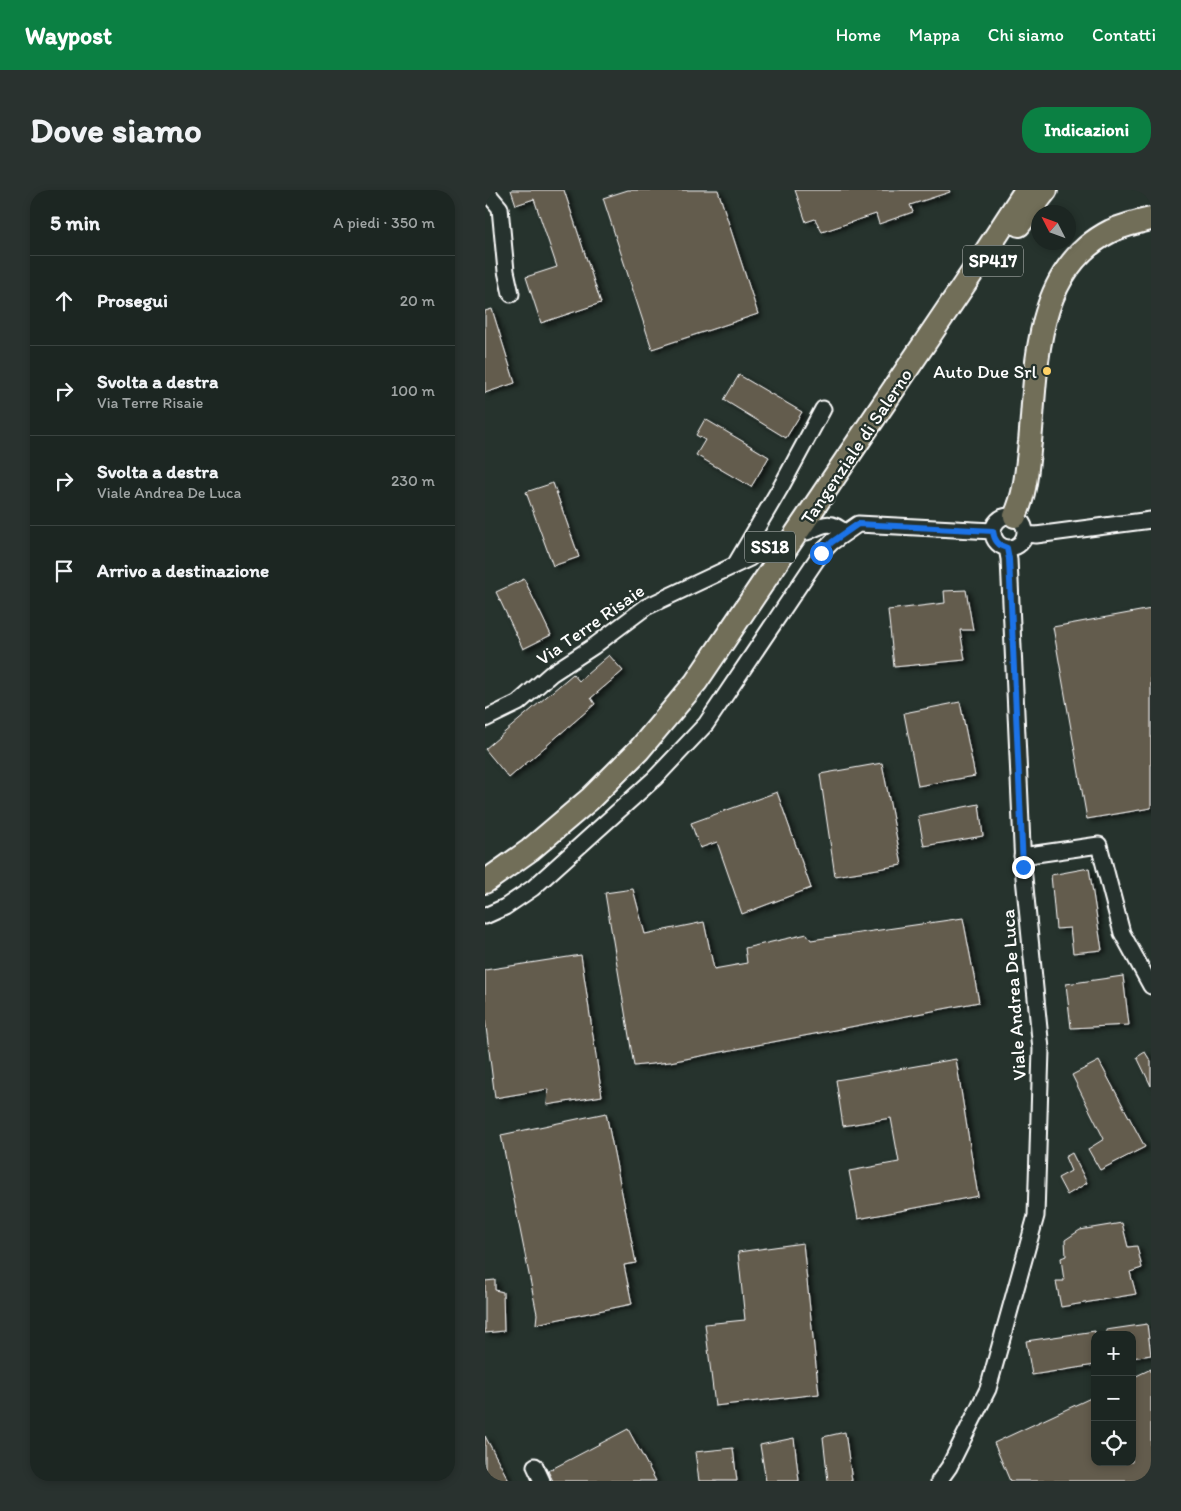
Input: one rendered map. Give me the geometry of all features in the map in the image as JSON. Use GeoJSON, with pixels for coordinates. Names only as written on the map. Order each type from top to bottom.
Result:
{"type":"FeatureCollection","features":[{"type":"Feature","properties":{"kind":"highway","name":"Tangenziale di Salerno"},"geometry":{"type":"LineString","coordinates":[[485,864],[538,824],[593,776],[626,742],[680,678],[710,638],[1009,190]]}},
{"type":"Feature","properties":{"kind":"highway","name":"Tangenziale di Salerno"},"geometry":{"type":"LineString","coordinates":[[485,882],[529,850],[590,799],[639,750],[676,708],[721,646],[1026,190]]}},
{"type":"Feature","properties":{"kind":"highway","name":"SP417"},"geometry":{"type":"LineString","coordinates":[[935,327],[951,317],[1046,190]]}},
{"type":"Feature","properties":{"kind":"highway"},"geometry":{"type":"LineString","coordinates":[[1020,525],[1019,507],[1026,478],[1041,332],[1054,292],[1072,263],[1093,242],[1111,231],[1151,219]]}},
{"type":"Feature","properties":{"kind":"street"},"geometry":{"type":"LineString","coordinates":[[485,190],[500,208],[511,294]]}},
{"type":"Feature","properties":{"kind":"street"},"geometry":{"type":"LineString","coordinates":[[735,565],[823,409]]}},
{"type":"Feature","properties":{"kind":"street"},"geometry":{"type":"LineString","coordinates":[[1020,525],[1024,539],[1017,546],[1007,548],[998,544],[993,536],[996,522],[1000,518],[1010,515],[1020,525],[1036,535],[1151,520]]}},
{"type":"Feature","properties":{"kind":"street"},"geometry":{"type":"LineString","coordinates":[[807,532],[824,524],[833,524],[845,533]]}},
{"type":"Feature","properties":{"kind":"street"},"geometry":{"type":"LineString","coordinates":[[485,916],[533,888],[655,778],[706,724],[821,553],[845,533],[858,524],[993,531]]}},
{"type":"Feature","properties":{"kind":"street","name":"Viale Andrea De Luca"},"geometry":{"type":"LineString","coordinates":[[939,1481],[949,1467],[988,1389],[1036,1216],[1041,1048],[1022,856],[1007,548]]}},
{"type":"Feature","properties":{"kind":"street","name":"Via Terre Risaie"},"geometry":{"type":"LineString","coordinates":[[485,719],[518,703],[551,674],[594,646],[646,607],[750,558]]}},
{"type":"Feature","properties":{"kind":"street"},"geometry":{"type":"LineString","coordinates":[[1022,856],[1099,846],[1122,933],[1151,986]]}},
{"type":"Feature","properties":{"kind":"street"},"geometry":{"type":"LineString","coordinates":[[535,1466],[542,1481]]}},
{"type":"Feature","properties":{"kind":"building"},"geometry":{"type":"Polygon","coordinates":[[[511,190],[564,190],[601,303],[541,323],[526,277],[557,267],[534,199],[516,205],[511,190]]]}},
{"type":"Feature","properties":{"kind":"building"},"geometry":{"type":"Polygon","coordinates":[[[628,190],[718,190],[758,314],[652,349],[603,198],[628,190]]]}},
{"type":"Feature","properties":{"kind":"building"},"geometry":{"type":"Polygon","coordinates":[[[795,190],[949,190],[950,192],[910,205],[913,212],[879,224],[876,214],[822,232],[815,219],[806,222],[795,190]]]}},
{"type":"Feature","properties":{"kind":"building"},"geometry":{"type":"Polygon","coordinates":[[[492,309],[515,383],[485,393],[485,311],[492,309]]]}},
{"type":"Feature","properties":{"kind":"building"},"geometry":{"type":"Polygon","coordinates":[[[739,375],[802,412],[786,438],[724,400],[739,375]]]}},
{"type":"Feature","properties":{"kind":"building"},"geometry":{"type":"Polygon","coordinates":[[[705,419],[769,457],[751,487],[696,455],[705,440],[696,435],[705,419]]]}},
{"type":"Feature","properties":{"kind":"building"},"geometry":{"type":"Polygon","coordinates":[[[553,483],[579,557],[553,566],[526,492],[553,483]]]}},
{"type":"Feature","properties":{"kind":"building"},"geometry":{"type":"Polygon","coordinates":[[[524,579],[551,635],[523,649],[496,592],[524,579]]]}},
{"type":"Feature","properties":{"kind":"building"},"geometry":{"type":"Polygon","coordinates":[[[966,590],[973,630],[960,630],[965,660],[894,667],[888,610],[945,603],[944,591],[966,590]]]}},
{"type":"Feature","properties":{"kind":"building"},"geometry":{"type":"Polygon","coordinates":[[[1151,609],[1151,808],[1087,819],[1053,627],[1151,609]]]}},
{"type":"Feature","properties":{"kind":"building"},"geometry":{"type":"Polygon","coordinates":[[[609,655],[623,671],[591,698],[595,704],[509,778],[485,749],[573,674],[579,681],[609,655]]]}},
{"type":"Feature","properties":{"kind":"building"},"geometry":{"type":"Polygon","coordinates":[[[960,702],[975,776],[918,786],[904,713],[960,702]]]}},
{"type":"Feature","properties":{"kind":"building"},"geometry":{"type":"Polygon","coordinates":[[[882,763],[902,865],[835,876],[820,774],[882,763]]]}},
{"type":"Feature","properties":{"kind":"building"},"geometry":{"type":"Polygon","coordinates":[[[777,792],[811,888],[742,914],[717,842],[700,848],[691,823],[777,792]]]}},
{"type":"Feature","properties":{"kind":"building"},"geometry":{"type":"Polygon","coordinates":[[[979,804],[983,836],[924,846],[918,816],[979,804]]]}},
{"type":"Feature","properties":{"kind":"building"},"geometry":{"type":"Polygon","coordinates":[[[1089,868],[1102,950],[1073,953],[1070,928],[1056,929],[1051,875],[1089,868]]]}},
{"type":"Feature","properties":{"kind":"building"},"geometry":{"type":"Polygon","coordinates":[[[633,889],[645,934],[704,922],[714,969],[747,963],[745,948],[807,934],[811,940],[963,918],[979,1002],[670,1062],[634,1066],[605,893],[633,889]]]}},
{"type":"Feature","properties":{"kind":"building"},"geometry":{"type":"Polygon","coordinates":[[[581,955],[602,1096],[547,1105],[548,1089],[495,1098],[485,1019],[485,970],[581,955]]]}},
{"type":"Feature","properties":{"kind":"building"},"geometry":{"type":"Polygon","coordinates":[[[1123,976],[1129,1025],[1071,1028],[1066,984],[1123,976]]]}},
{"type":"Feature","properties":{"kind":"building"},"geometry":{"type":"Polygon","coordinates":[[[1145,1052],[1151,1062],[1151,1086],[1137,1057],[1145,1052]]]}},
{"type":"Feature","properties":{"kind":"building"},"geometry":{"type":"Polygon","coordinates":[[[956,1059],[978,1196],[858,1219],[849,1171],[899,1162],[891,1118],[843,1126],[836,1080],[956,1059]]]}},
{"type":"Feature","properties":{"kind":"building"},"geometry":{"type":"Polygon","coordinates":[[[1099,1061],[1145,1147],[1100,1170],[1088,1149],[1104,1139],[1072,1075],[1099,1061]]]}},
{"type":"Feature","properties":{"kind":"building"},"geometry":{"type":"Polygon","coordinates":[[[606,1113],[636,1263],[624,1265],[632,1304],[536,1324],[537,1314],[501,1135],[606,1113]]]}},
{"type":"Feature","properties":{"kind":"building"},"geometry":{"type":"Polygon","coordinates":[[[1072,1153],[1087,1183],[1067,1195],[1058,1178],[1071,1171],[1065,1157],[1072,1153]]]}},
{"type":"Feature","properties":{"kind":"building"},"geometry":{"type":"Polygon","coordinates":[[[1122,1223],[1128,1247],[1137,1246],[1142,1268],[1130,1272],[1136,1294],[1061,1307],[1056,1281],[1064,1281],[1061,1258],[1066,1256],[1065,1240],[1080,1230],[1122,1223]]]}},
{"type":"Feature","properties":{"kind":"building"},"geometry":{"type":"Polygon","coordinates":[[[803,1243],[819,1394],[715,1406],[705,1324],[745,1320],[738,1252],[803,1243]]]}},
{"type":"Feature","properties":{"kind":"building"},"geometry":{"type":"Polygon","coordinates":[[[495,1280],[495,1290],[503,1292],[504,1331],[485,1333],[485,1281],[495,1280]]]}},
{"type":"Feature","properties":{"kind":"building"},"geometry":{"type":"Polygon","coordinates":[[[1147,1324],[1151,1355],[1136,1357],[1136,1331],[1106,1330],[1147,1324]]]}},
{"type":"Feature","properties":{"kind":"building"},"geometry":{"type":"Polygon","coordinates":[[[1091,1332],[1091,1366],[1032,1375],[1026,1341],[1091,1332]]]}},
{"type":"Feature","properties":{"kind":"building"},"geometry":{"type":"Polygon","coordinates":[[[1151,1369],[1151,1481],[1010,1481],[994,1443],[1091,1398],[1091,1466],[1136,1466],[1136,1376],[1151,1369]]]}},
{"type":"Feature","properties":{"kind":"building"},"geometry":{"type":"Polygon","coordinates":[[[628,1429],[656,1481],[553,1481],[548,1471],[628,1429]]]}},
{"type":"Feature","properties":{"kind":"building"},"geometry":{"type":"Polygon","coordinates":[[[845,1432],[852,1481],[828,1481],[823,1437],[845,1432]]]}},
{"type":"Feature","properties":{"kind":"building"},"geometry":{"type":"Polygon","coordinates":[[[485,1436],[509,1481],[485,1481],[485,1436]]]}},
{"type":"Feature","properties":{"kind":"building"},"geometry":{"type":"Polygon","coordinates":[[[794,1438],[799,1481],[766,1481],[760,1445],[794,1438]]]}},
{"type":"Feature","properties":{"kind":"building"},"geometry":{"type":"Polygon","coordinates":[[[733,1448],[737,1481],[699,1481],[695,1452],[733,1448]]]}},
{"type":"Feature","properties":{"kind":"tunnel"},"geometry":{"type":"LineString","coordinates":[[750,558],[792,539]]}},
{"type":"Feature","properties":{"kind":"place","name":"Auto Due Srl"},"geometry":{"type":"Point","coordinates":[1047,371]}},
{"type":"Feature","properties":{"kind":"route"},"geometry":{"type":"LineString","coordinates":[[821,553],[832,542],[858,524],[993,531],[995,541],[1002,547],[1007,548],[1023,867]]}}]}
